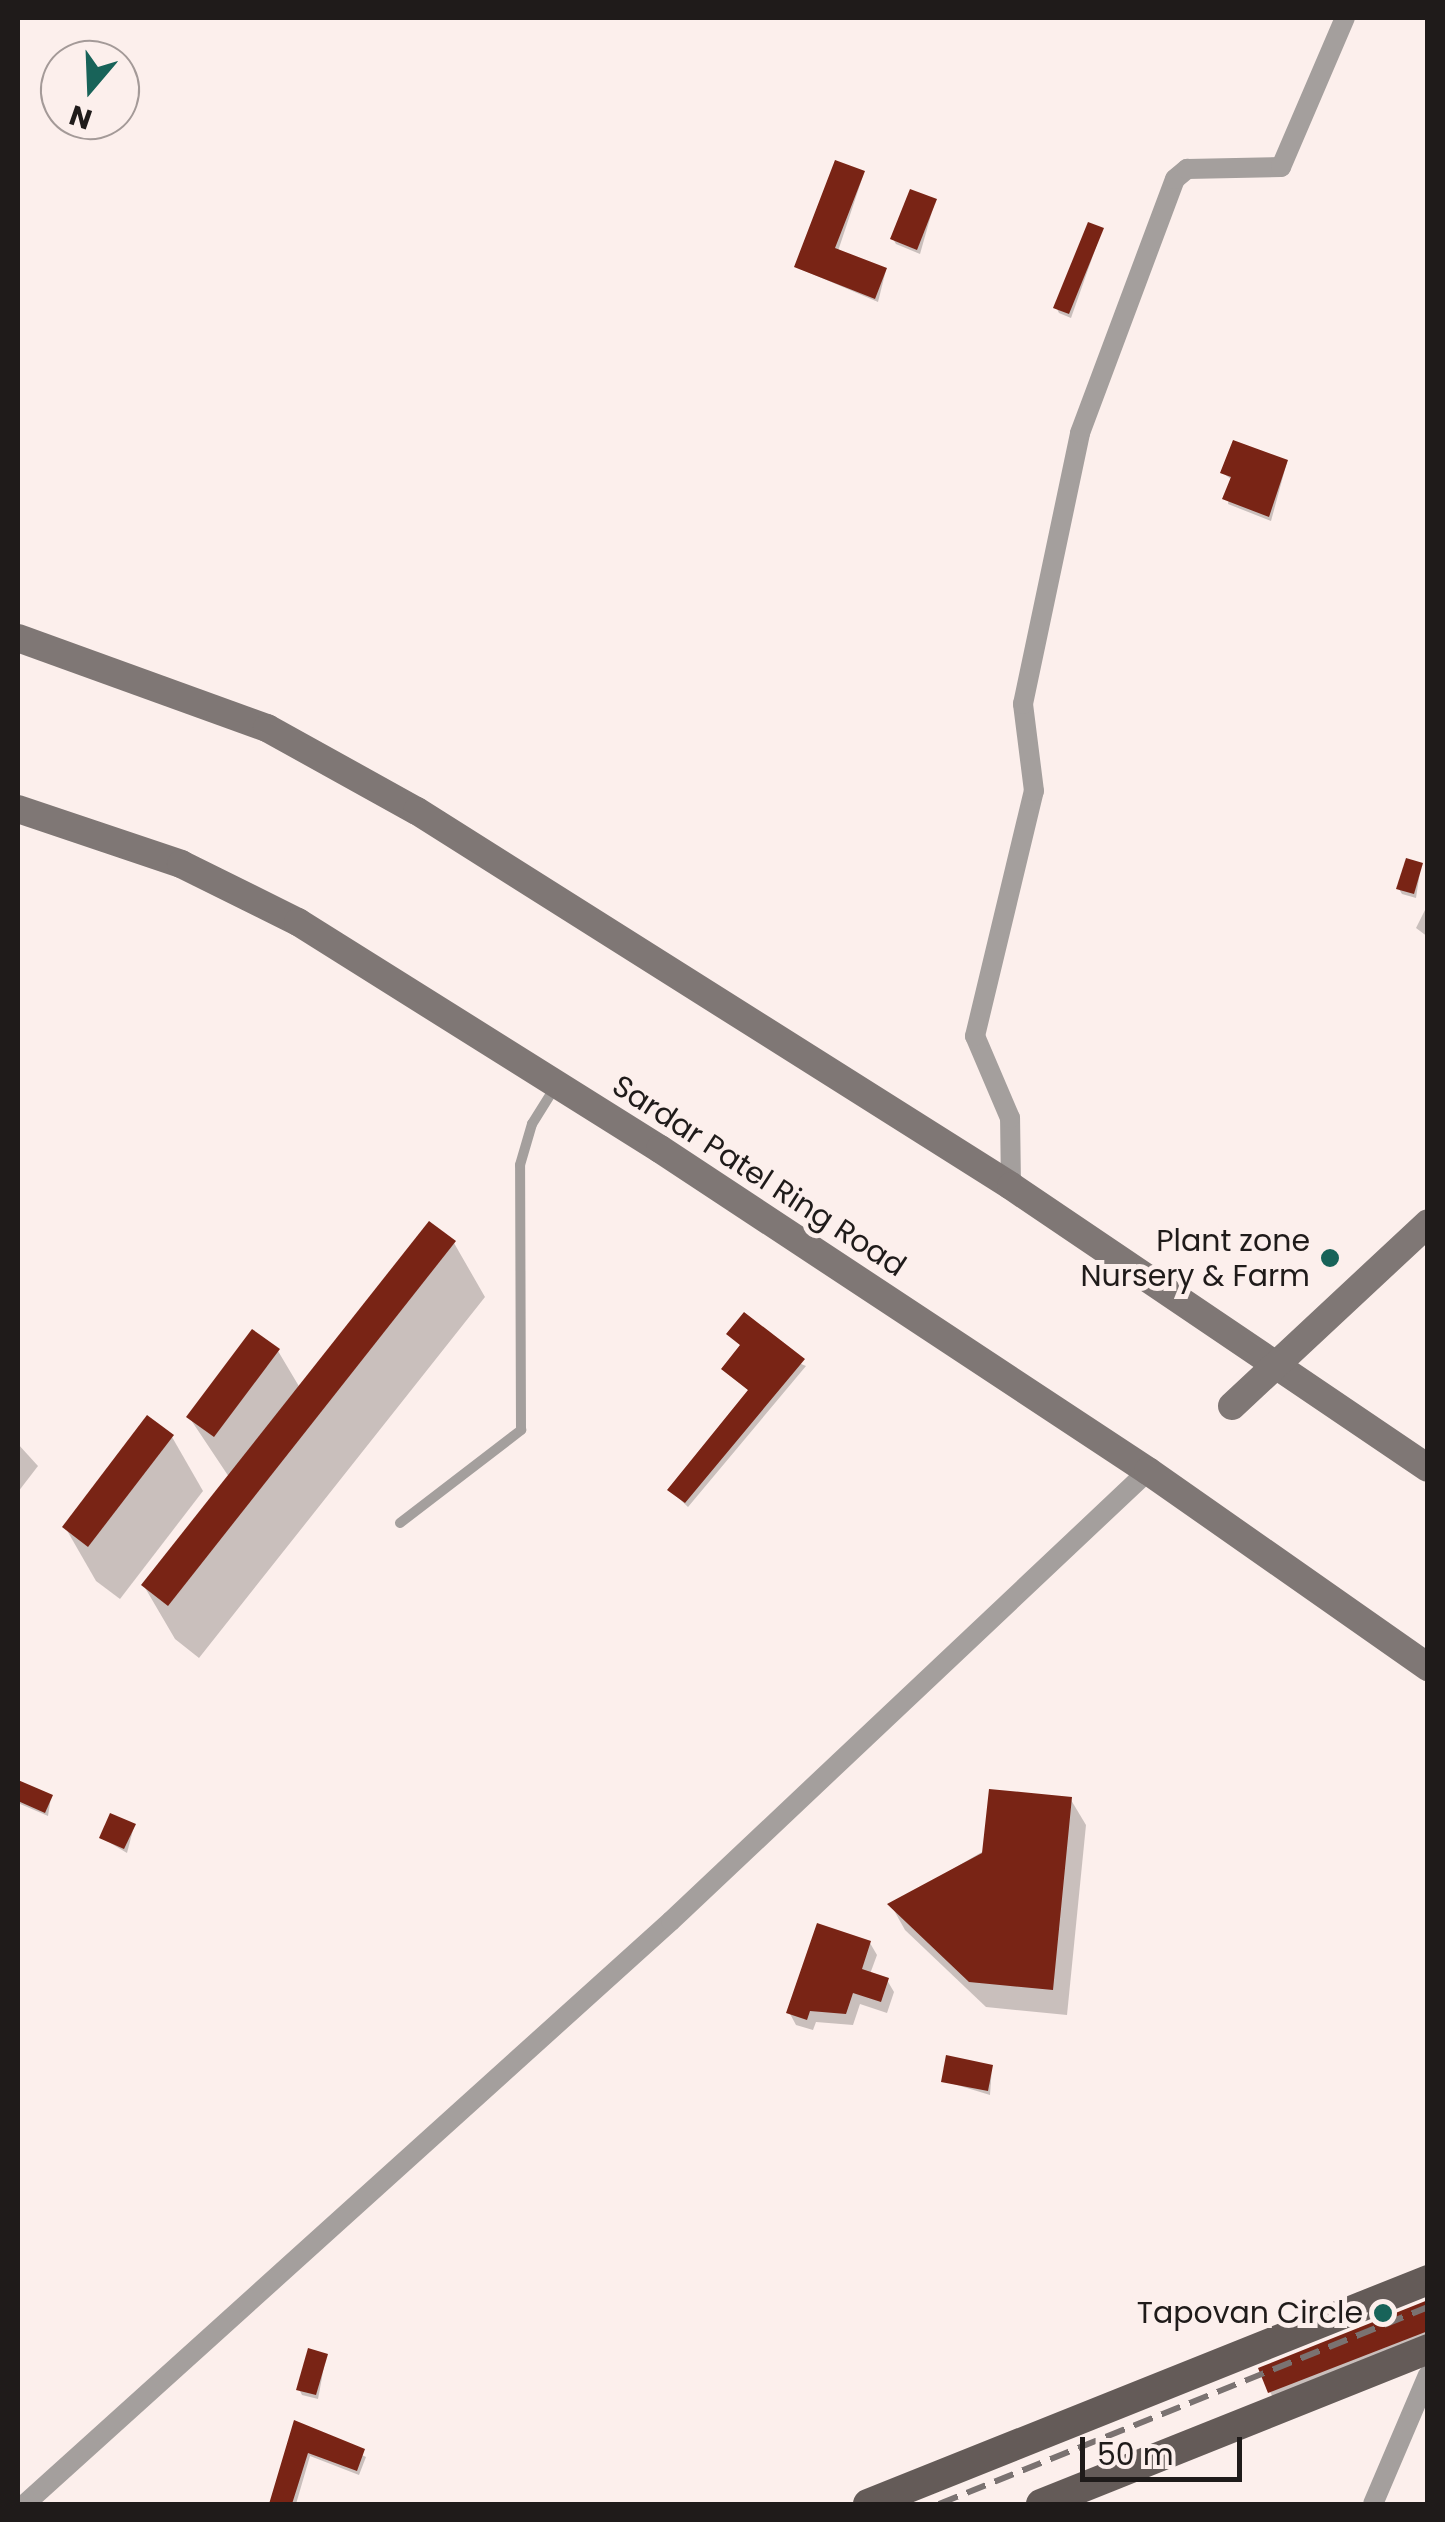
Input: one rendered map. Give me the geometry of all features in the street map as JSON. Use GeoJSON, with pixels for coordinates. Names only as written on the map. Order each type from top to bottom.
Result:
{"type":"FeatureCollection","features":[{"type":"Feature","properties":{"kind":"main road"},"geometry":{"type":"LineString","coordinates":[[868,2504],[1428,2280]]}},
{"type":"Feature","properties":{"kind":"main road"},"geometry":{"type":"LineString","coordinates":[[1041,2504],[1428,2349]]}},
{"type":"Feature","properties":{"kind":"street"},"geometry":{"type":"LineString","coordinates":[[1010,1186],[1010,1118],[975,1036],[1034,791],[1023,704],[1080,434],[1175,180],[1187,169],[1281,167],[1345,18]]}},
{"type":"Feature","properties":{"kind":"street"},"geometry":{"type":"LineString","coordinates":[[18,638],[168,689],[320,756],[675,971],[1010,1186],[1428,1468]]}},
{"type":"Feature","properties":{"kind":"street","name":"Sardar Patel Ring Road"},"geometry":{"type":"LineString","coordinates":[[18,809],[97,832],[237,889],[557,1084],[1148,1471],[1428,1667]]}},
{"type":"Feature","properties":{"kind":"street"},"geometry":{"type":"LineString","coordinates":[[1232,1406],[1428,1223]]}},
{"type":"Feature","properties":{"kind":"street"},"geometry":{"type":"LineString","coordinates":[[26,2504],[671,1920],[1148,1471]]}},
{"type":"Feature","properties":{"kind":"street"},"geometry":{"type":"LineString","coordinates":[[1373,2504],[1428,2375]]}},
{"type":"Feature","properties":{"kind":"lane"},"geometry":{"type":"LineString","coordinates":[[400,1523],[521,1430],[520,1165],[532,1124],[557,1084]]}},
{"type":"Feature","properties":{"kind":"building"},"geometry":{"type":"Polygon","coordinates":[[[835,160],[865,171],[835,248],[887,268],[875,299],[794,267],[835,160]]]}},
{"type":"Feature","properties":{"kind":"building"},"geometry":{"type":"Polygon","coordinates":[[[910,189],[937,199],[917,250],[890,239],[910,189]]]}},
{"type":"Feature","properties":{"kind":"building"},"geometry":{"type":"Polygon","coordinates":[[[1088,222],[1104,228],[1069,314],[1053,308],[1088,222]]]}},
{"type":"Feature","properties":{"kind":"building"},"geometry":{"type":"Polygon","coordinates":[[[1233,440],[1288,460],[1269,517],[1222,499],[1231,477],[1220,473],[1233,440]]]}},
{"type":"Feature","properties":{"kind":"building"},"geometry":{"type":"Polygon","coordinates":[[[1406,858],[1423,863],[1414,894],[1396,889],[1406,858]]]}},
{"type":"Feature","properties":{"kind":"building"},"geometry":{"type":"Polygon","coordinates":[[[429,1221],[456,1241],[168,1606],[141,1585],[429,1221]]]}},
{"type":"Feature","properties":{"kind":"building"},"geometry":{"type":"Polygon","coordinates":[[[744,1312],[805,1359],[685,1503],[667,1490],[748,1390],[721,1369],[740,1345],[726,1334],[744,1312]]]}},
{"type":"Feature","properties":{"kind":"building"},"geometry":{"type":"Polygon","coordinates":[[[252,1329],[280,1349],[214,1437],[186,1417],[252,1329]]]}},
{"type":"Feature","properties":{"kind":"building"},"geometry":{"type":"Polygon","coordinates":[[[147,1415],[174,1435],[88,1547],[62,1527],[147,1415]]]}},
{"type":"Feature","properties":{"kind":"building"},"geometry":{"type":"Polygon","coordinates":[[[18,1780],[53,1795],[45,1813],[18,1801],[18,1780]]]}},
{"type":"Feature","properties":{"kind":"building"},"geometry":{"type":"Polygon","coordinates":[[[989,1789],[1072,1797],[1053,1990],[969,1982],[887,1904],[982,1853],[989,1789]]]}},
{"type":"Feature","properties":{"kind":"building"},"geometry":{"type":"Polygon","coordinates":[[[110,1813],[136,1824],[124,1849],[99,1838],[110,1813]]]}},
{"type":"Feature","properties":{"kind":"building"},"geometry":{"type":"Polygon","coordinates":[[[817,1923],[871,1941],[862,1969],[889,1978],[881,2002],[853,1993],[846,2014],[810,2011],[807,2020],[786,2013],[817,1923]]]}},
{"type":"Feature","properties":{"kind":"building"},"geometry":{"type":"Polygon","coordinates":[[[946,2055],[993,2065],[988,2091],[941,2082],[946,2055]]]}},
{"type":"Feature","properties":{"kind":"building"},"geometry":{"type":"Polygon","coordinates":[[[1428,2300],[1428,2331],[1268,2393],[1258,2368],[1428,2300]]]}},
{"type":"Feature","properties":{"kind":"building"},"geometry":{"type":"Polygon","coordinates":[[[308,2348],[328,2354],[316,2395],[296,2390],[308,2348]]]}},
{"type":"Feature","properties":{"kind":"building"},"geometry":{"type":"Polygon","coordinates":[[[294,2420],[365,2449],[357,2471],[308,2453],[292,2504],[269,2504],[294,2420]]]}},
{"type":"Feature","properties":{"kind":"railway"},"geometry":{"type":"LineString","coordinates":[[939,2504],[1428,2307]]}},
{"type":"Feature","properties":{"kind":"place","name":"Plant zone Nursery & Farm"},"geometry":{"type":"Point","coordinates":[1330,1258]}},
{"type":"Feature","properties":{"kind":"place","name":"Tapovan Circle"},"geometry":{"type":"Point","coordinates":[1383,2313]}}]}
